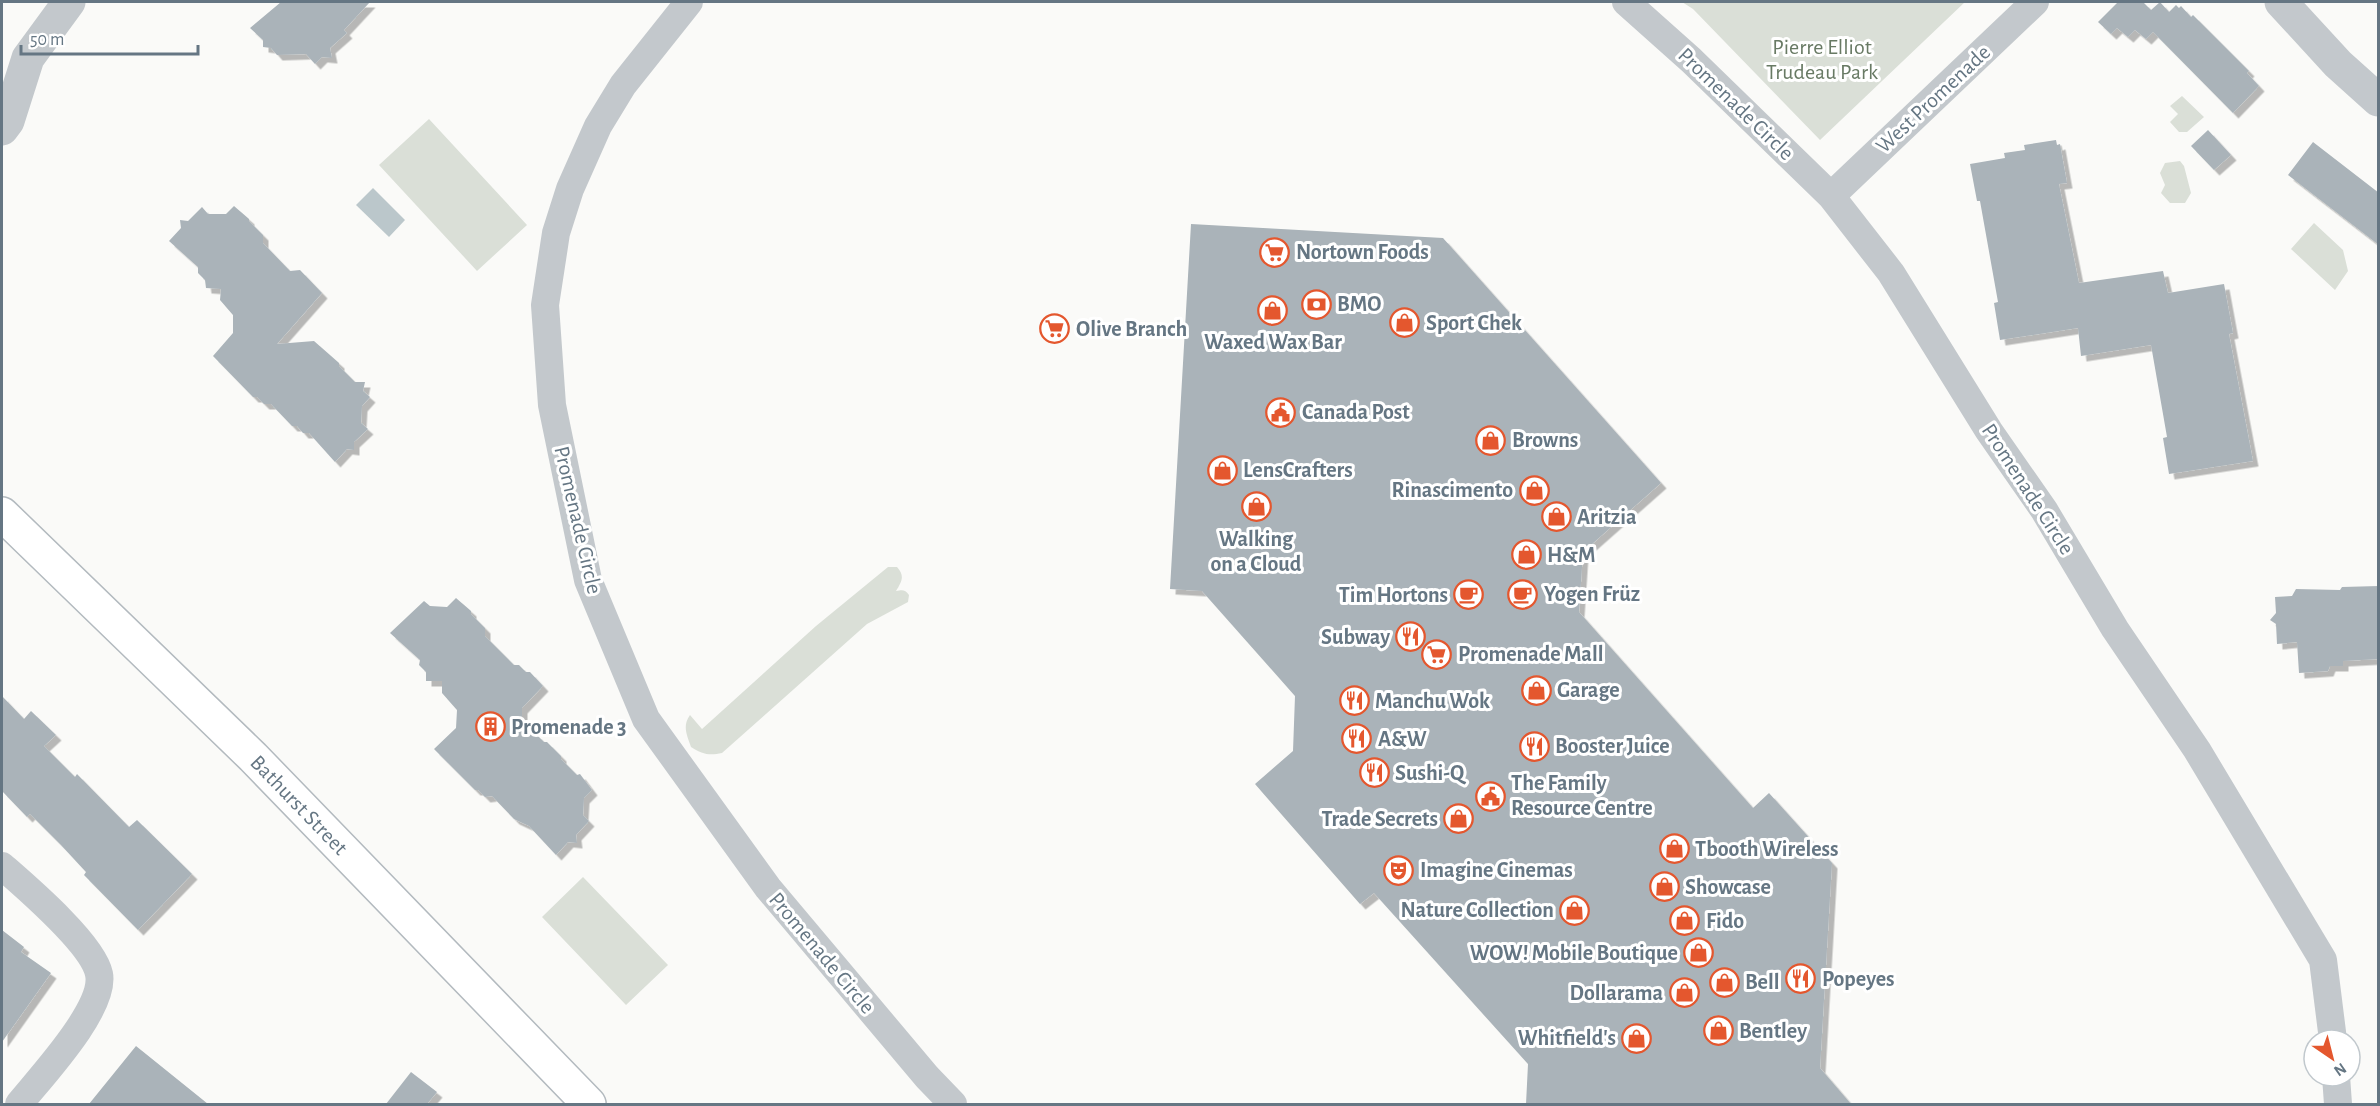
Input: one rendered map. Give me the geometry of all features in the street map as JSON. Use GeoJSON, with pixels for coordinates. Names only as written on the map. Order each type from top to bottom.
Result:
{"type":"FeatureCollection","features":[{"type":"Feature","properties":{"kind":"main road","name":"Bathurst Street"},"geometry":{"type":"LineString","coordinates":[[2,514],[253,757],[589,1104]]}},
{"type":"Feature","properties":{"kind":"street"},"geometry":{"type":"LineString","coordinates":[[2,129],[8,121],[15,64],[69,2]]}},
{"type":"Feature","properties":{"kind":"street","name":"Promenade Circle"},"geometry":{"type":"LineString","coordinates":[[689,2],[623,85],[598,126],[570,189],[556,233],[545,305],[552,405],[588,580],[646,718],[768,888],[947,1101]]}},
{"type":"Feature","properties":{"kind":"street","name":"Promenade Circle"},"geometry":{"type":"LineString","coordinates":[[1626,2],[1691,60],[1831,196],[1891,273],[1989,431],[2044,510],[2115,629],[2197,750],[2323,960],[2332,1028]]}},
{"type":"Feature","properties":{"kind":"street","name":"West Promenade"},"geometry":{"type":"LineString","coordinates":[[1831,196],[2035,2]]}},
{"type":"Feature","properties":{"kind":"street"},"geometry":{"type":"LineString","coordinates":[[2281,2],[2338,64],[2379,100]]}},
{"type":"Feature","properties":{"kind":"street"},"geometry":{"type":"LineString","coordinates":[[2,866],[64,925],[90,954],[99,973],[99,987],[92,1008],[71,1039],[19,1104]]}},
{"type":"Feature","properties":{"kind":"street"},"geometry":{"type":"LineString","coordinates":[[2337,1088],[2338,1104]]}},
{"type":"Feature","properties":{"kind":"green space","name":"Pierre Elliot Trudeau Park"},"geometry":{"type":"Polygon","coordinates":[[[1682,2],[1965,2],[1820,140],[1693,9],[1682,2]]]}},
{"type":"Feature","properties":{"kind":"green space"},"geometry":{"type":"Polygon","coordinates":[[[2182,96],[2204,117],[2187,132],[2179,132],[2170,122],[2178,114],[2170,106],[2182,96]]]}},
{"type":"Feature","properties":{"kind":"green space"},"geometry":{"type":"Polygon","coordinates":[[[429,119],[527,225],[477,271],[379,165],[429,119]]]}},
{"type":"Feature","properties":{"kind":"green space"},"geometry":{"type":"Polygon","coordinates":[[[2180,161],[2184,166],[2191,193],[2185,203],[2170,203],[2161,193],[2165,185],[2160,173],[2165,163],[2180,161]]]}},
{"type":"Feature","properties":{"kind":"green space"},"geometry":{"type":"Polygon","coordinates":[[[2314,223],[2343,250],[2348,271],[2335,290],[2291,249],[2314,223]]]}},
{"type":"Feature","properties":{"kind":"green space"},"geometry":{"type":"Polygon","coordinates":[[[888,567],[897,567],[900,570],[902,579],[896,591],[906,592],[909,595],[908,602],[867,624],[722,753],[706,754],[691,747],[686,727],[690,715],[702,729],[816,626],[888,567]]]}},
{"type":"Feature","properties":{"kind":"green space"},"geometry":{"type":"Polygon","coordinates":[[[583,877],[668,965],[626,1005],[542,917],[583,877]]]}},
{"type":"Feature","properties":{"kind":"shaded area"},"geometry":{"type":"Polygon","coordinates":[[[373,188],[405,220],[389,237],[356,205],[373,188]]]}},
{"type":"Feature","properties":{"kind":"building"},"geometry":{"type":"Polygon","coordinates":[[[281,2],[370,2],[344,30],[347,33],[330,48],[332,58],[322,57],[315,64],[306,54],[277,55],[271,48],[263,47],[263,40],[250,28],[281,2]]]}},
{"type":"Feature","properties":{"kind":"building"},"geometry":{"type":"Polygon","coordinates":[[[2118,2],[2143,2],[2151,10],[2160,2],[2169,12],[2176,5],[2179,8],[2181,6],[2249,71],[2247,73],[2259,86],[2233,113],[2153,32],[2146,39],[2135,30],[2128,37],[2117,28],[2111,34],[2098,22],[2118,2]]]}},
{"type":"Feature","properties":{"kind":"building"},"geometry":{"type":"Polygon","coordinates":[[[2208,130],[2231,155],[2214,170],[2191,146],[2208,130]]]}},
{"type":"Feature","properties":{"kind":"building"},"geometry":{"type":"Polygon","coordinates":[[[2056,140],[2057,145],[2060,144],[2067,183],[2059,184],[2079,283],[2163,271],[2168,293],[2224,284],[2233,333],[2229,334],[2253,461],[2169,474],[2163,438],[2167,437],[2151,345],[2081,356],[2078,328],[2000,340],[1994,303],[1998,302],[1980,201],[1977,201],[1970,164],[2005,158],[2004,153],[2025,150],[2024,145],[2056,140]]]}},
{"type":"Feature","properties":{"kind":"building"},"geometry":{"type":"Polygon","coordinates":[[[2313,142],[2379,193],[2379,245],[2288,175],[2313,142]]]}},
{"type":"Feature","properties":{"kind":"building"},"geometry":{"type":"Polygon","coordinates":[[[234,206],[263,235],[263,243],[290,271],[300,270],[322,293],[277,344],[314,341],[339,363],[339,366],[355,382],[365,382],[363,391],[370,397],[362,406],[361,423],[368,429],[354,442],[354,450],[347,449],[335,462],[309,433],[303,433],[297,426],[292,426],[271,404],[264,404],[257,397],[253,397],[213,356],[233,333],[233,315],[220,300],[221,289],[206,288],[205,280],[198,273],[198,267],[169,241],[181,228],[180,220],[188,221],[202,207],[208,214],[226,214],[234,206]]]}},
{"type":"Feature","properties":{"kind":"building","name":"Promenade Mall"},"geometry":{"type":"Polygon","coordinates":[[[1191,224],[1443,238],[1661,483],[1583,552],[1579,612],[1753,808],[1769,793],[1832,863],[1820,1068],[1851,1104],[1526,1104],[1528,1064],[1374,893],[1360,904],[1255,784],[1293,751],[1295,696],[1202,591],[1170,589],[1191,224]]]}},
{"type":"Feature","properties":{"kind":"building"},"geometry":{"type":"Polygon","coordinates":[[[2379,586],[2379,659],[2343,661],[2343,666],[2330,666],[2328,671],[2299,673],[2297,642],[2277,644],[2276,624],[2270,620],[2276,613],[2275,597],[2292,596],[2296,589],[2340,590],[2342,587],[2379,586]]]}},
{"type":"Feature","properties":{"kind":"building","name":"Promenade 3"},"geometry":{"type":"Polygon","coordinates":[[[456,598],[485,628],[485,636],[514,665],[519,665],[526,672],[530,672],[543,686],[522,708],[522,735],[536,734],[547,742],[577,775],[580,774],[592,790],[584,798],[583,815],[589,821],[576,835],[577,843],[568,842],[556,855],[529,826],[514,819],[492,796],[485,797],[475,790],[434,749],[456,728],[457,710],[442,693],[442,681],[426,681],[426,672],[419,665],[420,660],[390,633],[424,601],[430,606],[447,607],[456,598]]]}},
{"type":"Feature","properties":{"kind":"building"},"geometry":{"type":"Polygon","coordinates":[[[2,696],[24,719],[31,711],[56,735],[44,746],[75,777],[77,774],[129,827],[137,820],[192,874],[138,930],[84,875],[86,872],[61,845],[30,814],[27,817],[2,791],[2,696]]]}},
{"type":"Feature","properties":{"kind":"building"},"geometry":{"type":"Polygon","coordinates":[[[2,930],[24,947],[21,952],[51,973],[2,1042],[2,930]]]}},
{"type":"Feature","properties":{"kind":"building"},"geometry":{"type":"Polygon","coordinates":[[[136,1046],[208,1104],[89,1104],[136,1046]]]}},
{"type":"Feature","properties":{"kind":"building"},"geometry":{"type":"Polygon","coordinates":[[[411,1072],[437,1092],[427,1104],[386,1104],[411,1072]]]}},
{"type":"Feature","properties":{"kind":"place","name":"Nortown Foods"},"geometry":{"type":"Point","coordinates":[1275,252]}},
{"type":"Feature","properties":{"kind":"place","name":"BMO"},"geometry":{"type":"Point","coordinates":[1316,304]}},
{"type":"Feature","properties":{"kind":"place","name":"Waxed Wax Bar"},"geometry":{"type":"Point","coordinates":[1273,310]}},
{"type":"Feature","properties":{"kind":"place","name":"Sport Chek"},"geometry":{"type":"Point","coordinates":[1405,323]}},
{"type":"Feature","properties":{"kind":"place","name":"Olive Branch"},"geometry":{"type":"Point","coordinates":[1055,329]}},
{"type":"Feature","properties":{"kind":"place","name":"Canada Post"},"geometry":{"type":"Point","coordinates":[1281,412]}},
{"type":"Feature","properties":{"kind":"place","name":"Browns"},"geometry":{"type":"Point","coordinates":[1491,440]}},
{"type":"Feature","properties":{"kind":"place","name":"LensCrafters"},"geometry":{"type":"Point","coordinates":[1222,470]}},
{"type":"Feature","properties":{"kind":"place","name":"Rinascimento"},"geometry":{"type":"Point","coordinates":[1534,490]}},
{"type":"Feature","properties":{"kind":"place","name":"Walking on a Cloud"},"geometry":{"type":"Point","coordinates":[1256,507]}},
{"type":"Feature","properties":{"kind":"place","name":"Aritzia"},"geometry":{"type":"Point","coordinates":[1556,517]}},
{"type":"Feature","properties":{"kind":"place","name":"H&M"},"geometry":{"type":"Point","coordinates":[1526,555]}},
{"type":"Feature","properties":{"kind":"place","name":"Yogen Früz"},"geometry":{"type":"Point","coordinates":[1523,594]}},
{"type":"Feature","properties":{"kind":"place","name":"Tim Hortons"},"geometry":{"type":"Point","coordinates":[1469,595]}},
{"type":"Feature","properties":{"kind":"place","name":"Subway"},"geometry":{"type":"Point","coordinates":[1411,637]}},
{"type":"Feature","properties":{"kind":"place","name":"Promenade Mall"},"geometry":{"type":"Point","coordinates":[1437,654]}},
{"type":"Feature","properties":{"kind":"place","name":"Garage"},"geometry":{"type":"Point","coordinates":[1536,690]}},
{"type":"Feature","properties":{"kind":"place","name":"Manchu Wok"},"geometry":{"type":"Point","coordinates":[1354,701]}},
{"type":"Feature","properties":{"kind":"place","name":"Promenade 3"},"geometry":{"type":"Point","coordinates":[490,727]}},
{"type":"Feature","properties":{"kind":"place","name":"A&W"},"geometry":{"type":"Point","coordinates":[1357,739]}},
{"type":"Feature","properties":{"kind":"place","name":"Booster Juice"},"geometry":{"type":"Point","coordinates":[1534,746]}},
{"type":"Feature","properties":{"kind":"place","name":"Sushi-Q"},"geometry":{"type":"Point","coordinates":[1374,773]}},
{"type":"Feature","properties":{"kind":"place","name":"The Family Resource Centre"},"geometry":{"type":"Point","coordinates":[1490,796]}},
{"type":"Feature","properties":{"kind":"place","name":"Trade Secrets"},"geometry":{"type":"Point","coordinates":[1459,819]}},
{"type":"Feature","properties":{"kind":"place","name":"Tbooth Wireless"},"geometry":{"type":"Point","coordinates":[1674,849]}},
{"type":"Feature","properties":{"kind":"place","name":"Imagine Cinemas"},"geometry":{"type":"Point","coordinates":[1399,870]}},
{"type":"Feature","properties":{"kind":"place","name":"Showcase"},"geometry":{"type":"Point","coordinates":[1664,887]}},
{"type":"Feature","properties":{"kind":"place","name":"Nature Collection"},"geometry":{"type":"Point","coordinates":[1575,910]}},
{"type":"Feature","properties":{"kind":"place","name":"Fido"},"geometry":{"type":"Point","coordinates":[1685,921]}},
{"type":"Feature","properties":{"kind":"place","name":"WOW! Mobile Boutique"},"geometry":{"type":"Point","coordinates":[1699,953]}},
{"type":"Feature","properties":{"kind":"place","name":"Popeyes"},"geometry":{"type":"Point","coordinates":[1801,979]}},
{"type":"Feature","properties":{"kind":"place","name":"Bell"},"geometry":{"type":"Point","coordinates":[1724,982]}},
{"type":"Feature","properties":{"kind":"place","name":"Dollarama"},"geometry":{"type":"Point","coordinates":[1684,993]}},
{"type":"Feature","properties":{"kind":"place","name":"Bentley"},"geometry":{"type":"Point","coordinates":[1718,1031]}},
{"type":"Feature","properties":{"kind":"place","name":"Whitfield's"},"geometry":{"type":"Point","coordinates":[1637,1038]}}]}
